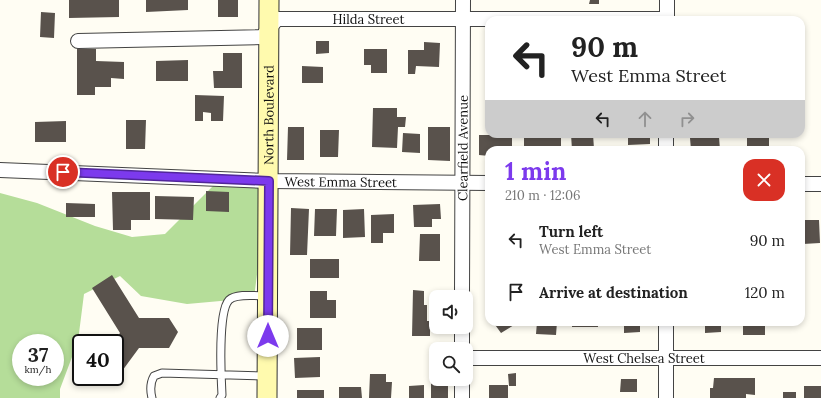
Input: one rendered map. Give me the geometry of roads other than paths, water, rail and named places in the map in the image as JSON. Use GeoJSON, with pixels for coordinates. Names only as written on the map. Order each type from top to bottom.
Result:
{"type":"FeatureCollection","features":[{"type":"Feature","properties":{"kind":"street","name":"North Boulevard"},"geometry":{"type":"LineString","coordinates":[[267,398],[269,0]]}},
{"type":"Feature","properties":{"kind":"street","name":"Clearfield Avenue"},"geometry":{"type":"LineString","coordinates":[[462,290],[463,0]]}},
{"type":"Feature","properties":{"kind":"street"},"geometry":{"type":"LineString","coordinates":[[667,0],[667,16]]}},
{"type":"Feature","properties":{"kind":"street","name":"Hilda Street"},"geometry":{"type":"LineString","coordinates":[[78,41],[262,37],[277,19],[485,19]]}},
{"type":"Feature","properties":{"kind":"street","name":"West Emma Street"},"geometry":{"type":"LineString","coordinates":[[0,170],[269,181],[485,183]]}},
{"type":"Feature","properties":{"kind":"street"},"geometry":{"type":"LineString","coordinates":[[805,184],[821,184]]}},
{"type":"Feature","properties":{"kind":"street"},"geometry":{"type":"LineString","coordinates":[[666,326],[666,398]]}},
{"type":"Feature","properties":{"kind":"street","name":"West Chelsea Street"},"geometry":{"type":"LineString","coordinates":[[473,358],[821,358]]}},
{"type":"Feature","properties":{"kind":"street"},"geometry":{"type":"LineString","coordinates":[[462,386],[462,398]]}},
{"type":"Feature","properties":{"kind":"lane"},"geometry":{"type":"LineString","coordinates":[[220,398],[222,395],[222,323],[225,307],[229,300],[235,296],[268,296]]}},
{"type":"Feature","properties":{"kind":"lane"},"geometry":{"type":"LineString","coordinates":[[152,398],[151,382],[154,376],[162,373],[267,376]]}}]}
